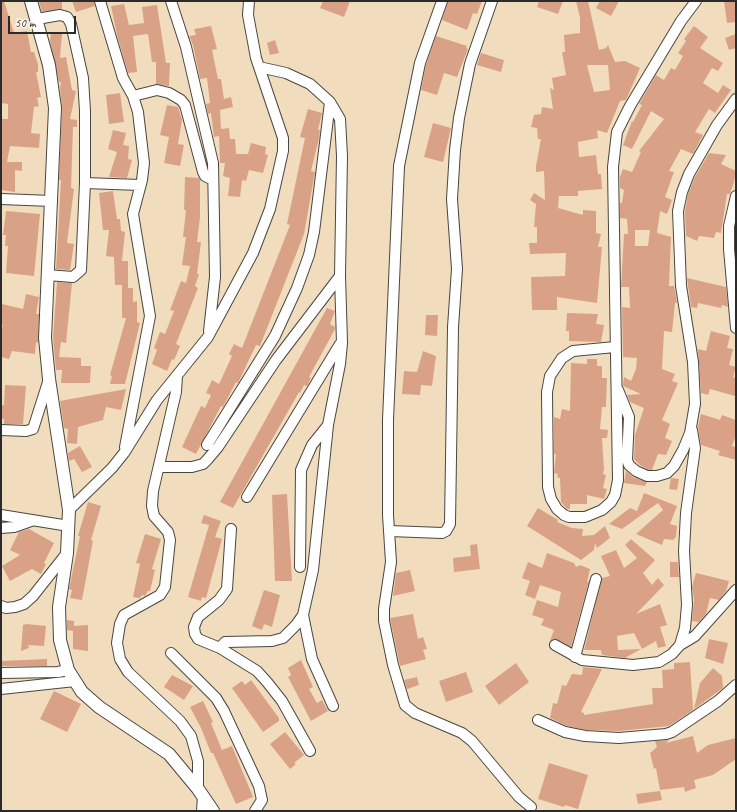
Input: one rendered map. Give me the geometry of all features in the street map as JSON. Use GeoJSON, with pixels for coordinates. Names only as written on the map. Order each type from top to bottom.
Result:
{"type":"FeatureCollection","features":[{"type":"Feature","properties":{"kind":"street"},"geometry":{"type":"LineString","coordinates":[[31,1],[50,71],[55,108],[52,201],[47,275],[46,338],[49,379],[69,510],[67,553],[59,607],[60,640],[68,670],[86,696],[99,707],[169,754],[201,792],[213,811]]}},
{"type":"Feature","properties":{"kind":"street"},"geometry":{"type":"LineString","coordinates":[[100,1],[123,78],[133,96],[138,112],[144,163],[133,214],[150,316],[124,453]]}},
{"type":"Feature","properties":{"kind":"street"},"geometry":{"type":"LineString","coordinates":[[171,1],[186,47],[213,163],[215,277],[208,338]]}},
{"type":"Feature","properties":{"kind":"street"},"geometry":{"type":"LineString","coordinates":[[69,510],[112,468],[124,453],[157,400],[208,338],[253,253],[270,209],[283,151],[279,125],[256,58],[248,15],[249,1]]}},
{"type":"Feature","properties":{"kind":"street"},"geometry":{"type":"LineString","coordinates":[[442,1],[420,63],[399,166],[388,420],[391,562],[384,621],[395,672],[405,705],[415,713],[462,733],[472,741],[519,797],[531,807]]}},
{"type":"Feature","properties":{"kind":"street"},"geometry":{"type":"LineString","coordinates":[[390,531],[442,532],[446,531],[450,524],[453,327],[457,269],[452,199],[459,118],[470,64],[492,1]]}},
{"type":"Feature","properties":{"kind":"street"},"geometry":{"type":"LineString","coordinates":[[615,347],[573,351],[562,358],[550,376],[546,392],[548,488],[557,509],[564,515],[578,518],[593,515],[607,506],[615,495],[618,480],[613,167],[617,132],[630,106],[681,21],[696,1]]}},
{"type":"Feature","properties":{"kind":"street"},"geometry":{"type":"LineString","coordinates":[[37,19],[60,15],[67,17],[71,24],[83,78],[85,111],[85,183],[80,273],[73,277],[47,275]]}},
{"type":"Feature","properties":{"kind":"street"},"geometry":{"type":"LineString","coordinates":[[220,648],[225,642],[272,641],[283,638],[296,625],[303,615],[313,570],[328,425],[340,364],[342,343],[340,276],[342,127],[338,114],[330,102],[310,84],[296,76],[259,67]]}},
{"type":"Feature","properties":{"kind":"street"},"geometry":{"type":"LineString","coordinates":[[133,96],[157,90],[169,93],[181,100],[185,105],[203,172],[205,176],[213,180]]}},
{"type":"Feature","properties":{"kind":"street"},"geometry":{"type":"LineString","coordinates":[[616,387],[629,417],[627,460],[634,470],[640,473],[656,476],[671,470],[683,450],[691,426],[695,404],[694,376],[681,286],[678,211],[682,192],[689,174],[717,125],[736,99]]}},
{"type":"Feature","properties":{"kind":"street"},"geometry":{"type":"LineString","coordinates":[[207,445],[275,336],[297,288],[309,255],[314,232],[330,102]]}},
{"type":"Feature","properties":{"kind":"street"},"geometry":{"type":"LineString","coordinates":[[85,183],[140,185]]}},
{"type":"Feature","properties":{"kind":"street"},"geometry":{"type":"LineString","coordinates":[[736,196],[730,226],[729,249],[736,328]]}},
{"type":"Feature","properties":{"kind":"street"},"geometry":{"type":"LineString","coordinates":[[1,198],[52,201]]}},
{"type":"Feature","properties":{"kind":"street"},"geometry":{"type":"LineString","coordinates":[[159,467],[192,467],[203,464],[207,460],[218,447],[276,360],[340,276]]}},
{"type":"Feature","properties":{"kind":"street"},"geometry":{"type":"LineString","coordinates":[[247,497],[342,343]]}},
{"type":"Feature","properties":{"kind":"street"},"geometry":{"type":"LineString","coordinates":[[177,376],[176,392],[152,506],[154,516],[168,532],[170,540],[165,587],[160,595],[124,615],[120,624],[117,643],[120,659],[128,672],[180,721],[191,736],[198,761],[202,811]]}},
{"type":"Feature","properties":{"kind":"street"},"geometry":{"type":"LineString","coordinates":[[1,430],[26,431],[33,429],[49,379]]}},
{"type":"Feature","properties":{"kind":"street"},"geometry":{"type":"LineString","coordinates":[[300,567],[301,470],[312,445],[328,425]]}},
{"type":"Feature","properties":{"kind":"street"},"geometry":{"type":"LineString","coordinates":[[680,645],[686,628],[684,551],[686,513],[695,448],[691,426]]}},
{"type":"Feature","properties":{"kind":"street"},"geometry":{"type":"LineString","coordinates":[[1,515],[69,526]]}},
{"type":"Feature","properties":{"kind":"street"},"geometry":{"type":"LineString","coordinates":[[1,528],[14,527],[33,520]]}},
{"type":"Feature","properties":{"kind":"street"},"geometry":{"type":"LineString","coordinates":[[231,529],[226,589],[219,600],[198,617],[194,627],[195,634],[198,639],[220,648],[257,671],[282,701],[310,751]]}},
{"type":"Feature","properties":{"kind":"street"},"geometry":{"type":"LineString","coordinates":[[1,606],[6,608],[24,604],[34,596],[67,553]]}},
{"type":"Feature","properties":{"kind":"street"},"geometry":{"type":"LineString","coordinates":[[575,657],[596,578]]}},
{"type":"Feature","properties":{"kind":"street"},"geometry":{"type":"LineString","coordinates":[[555,645],[575,657],[591,662],[633,665],[649,664],[666,658],[680,645],[695,636],[736,590]]}},
{"type":"Feature","properties":{"kind":"street"},"geometry":{"type":"LineString","coordinates":[[303,615],[312,659],[333,706]]}},
{"type":"Feature","properties":{"kind":"street"},"geometry":{"type":"LineString","coordinates":[[171,653],[216,698],[224,711],[260,786],[262,800],[255,811]]}},
{"type":"Feature","properties":{"kind":"street"},"geometry":{"type":"LineString","coordinates":[[1,673],[58,672],[68,670]]}},
{"type":"Feature","properties":{"kind":"street"},"geometry":{"type":"LineString","coordinates":[[1,689],[75,681]]}},
{"type":"Feature","properties":{"kind":"street"},"geometry":{"type":"LineString","coordinates":[[538,720],[565,732],[585,736],[619,738],[666,734],[672,732],[718,701],[736,685]]}},
{"type":"Feature","properties":{"kind":"building"},"geometry":{"type":"Polygon","coordinates":[[[1,1],[4,1],[14,33],[27,31],[31,52],[34,52],[38,64],[38,72],[36,72],[41,97],[37,98],[39,106],[34,107],[31,133],[40,134],[39,148],[10,146],[7,162],[22,162],[22,171],[15,170],[15,192],[1,190],[1,119],[8,119],[8,104],[1,103],[1,1]]]}},
{"type":"Feature","properties":{"kind":"building"},"geometry":{"type":"Polygon","coordinates":[[[39,1],[62,1],[62,9],[42,12],[39,1]]]}},
{"type":"Feature","properties":{"kind":"building"},"geometry":{"type":"Polygon","coordinates":[[[72,1],[94,1],[95,6],[76,12],[72,1]]]}},
{"type":"Feature","properties":{"kind":"building"},"geometry":{"type":"Polygon","coordinates":[[[323,1],[350,1],[344,17],[320,8],[323,1]]]}},
{"type":"Feature","properties":{"kind":"building"},"geometry":{"type":"Polygon","coordinates":[[[448,1],[482,1],[477,14],[473,13],[467,30],[442,20],[448,1]]]}},
{"type":"Feature","properties":{"kind":"building"},"geometry":{"type":"Polygon","coordinates":[[[539,1],[563,1],[558,14],[537,7],[539,1]]]}},
{"type":"Feature","properties":{"kind":"building"},"geometry":{"type":"Polygon","coordinates":[[[576,1],[588,1],[599,50],[606,48],[608,45],[615,62],[625,61],[640,68],[626,100],[620,101],[607,133],[597,130],[598,138],[578,142],[579,157],[596,155],[598,174],[601,174],[602,189],[578,191],[578,196],[559,196],[558,208],[583,215],[583,210],[596,211],[596,233],[601,234],[598,247],[602,247],[597,303],[557,297],[557,310],[532,310],[531,277],[565,276],[566,253],[530,254],[529,243],[537,243],[537,227],[534,227],[536,204],[530,200],[534,193],[545,200],[544,171],[536,172],[541,139],[538,139],[537,128],[531,127],[534,115],[541,114],[542,107],[553,109],[550,88],[554,90],[552,78],[566,75],[562,52],[565,52],[564,35],[580,33],[580,18],[576,1]],[[587,65],[594,92],[610,90],[608,65],[587,65]]]}},
{"type":"Feature","properties":{"kind":"building"},"geometry":{"type":"Polygon","coordinates":[[[600,1],[619,1],[611,16],[596,8],[600,1]]]}},
{"type":"Feature","properties":{"kind":"building"},"geometry":{"type":"Polygon","coordinates":[[[724,1],[736,1],[736,22],[727,23],[724,1]]]}},
{"type":"Feature","properties":{"kind":"building"},"geometry":{"type":"Polygon","coordinates":[[[124,4],[129,25],[144,23],[142,7],[157,5],[166,63],[170,63],[169,86],[156,84],[156,62],[152,62],[148,34],[133,36],[137,72],[128,73],[117,35],[111,6],[124,4]]]}},
{"type":"Feature","properties":{"kind":"building"},"geometry":{"type":"Polygon","coordinates":[[[211,26],[217,49],[212,50],[218,79],[221,79],[224,99],[231,97],[233,107],[220,110],[221,129],[229,128],[230,139],[235,139],[236,154],[248,154],[251,143],[266,147],[265,154],[268,155],[263,173],[249,170],[246,181],[242,180],[240,197],[228,196],[230,178],[223,176],[225,163],[220,163],[219,136],[214,137],[211,113],[208,114],[206,104],[210,103],[207,78],[200,79],[193,45],[189,36],[196,35],[194,29],[211,26]]]}},
{"type":"Feature","properties":{"kind":"building"},"geometry":{"type":"Polygon","coordinates":[[[694,26],[708,37],[700,48],[723,63],[718,71],[712,68],[703,83],[718,93],[723,85],[731,90],[715,113],[709,109],[695,132],[703,135],[693,154],[681,149],[669,171],[674,172],[665,197],[672,200],[667,214],[660,211],[657,233],[671,237],[669,286],[674,286],[677,303],[675,303],[672,332],[664,331],[662,369],[675,374],[672,381],[678,383],[662,420],[670,424],[665,438],[672,441],[666,455],[658,454],[652,470],[648,470],[634,459],[635,435],[644,408],[630,402],[627,395],[641,394],[623,386],[624,377],[631,381],[636,369],[637,358],[623,357],[622,307],[630,308],[629,287],[621,287],[624,234],[628,234],[627,219],[620,218],[620,203],[622,203],[624,190],[620,188],[620,177],[623,169],[632,172],[641,152],[639,151],[664,119],[651,111],[632,149],[623,145],[632,121],[633,122],[642,105],[639,104],[656,75],[664,80],[671,68],[675,70],[683,56],[678,53],[686,41],[684,39],[694,26]],[[635,230],[635,246],[648,246],[650,230],[635,230]]]}},
{"type":"Feature","properties":{"kind":"building"},"geometry":{"type":"Polygon","coordinates":[[[51,33],[62,34],[60,58],[66,57],[72,90],[76,91],[70,119],[77,120],[77,127],[73,127],[71,188],[74,189],[67,243],[74,244],[70,270],[56,269],[61,180],[59,180],[62,108],[60,88],[61,82],[59,82],[50,41],[51,33]]]}},
{"type":"Feature","properties":{"kind":"building"},"geometry":{"type":"Polygon","coordinates":[[[736,34],[736,48],[729,50],[725,38],[736,34]]]}},
{"type":"Feature","properties":{"kind":"building"},"geometry":{"type":"Polygon","coordinates":[[[436,36],[467,46],[466,48],[468,49],[457,77],[444,73],[437,95],[421,90],[426,65],[436,36]]]}},
{"type":"Feature","properties":{"kind":"building"},"geometry":{"type":"Polygon","coordinates":[[[275,40],[279,53],[270,55],[267,43],[275,40]]]}},
{"type":"Feature","properties":{"kind":"building"},"geometry":{"type":"Polygon","coordinates":[[[481,53],[504,60],[501,72],[477,65],[481,53]]]}},
{"type":"Feature","properties":{"kind":"building"},"geometry":{"type":"Polygon","coordinates":[[[120,93],[124,122],[109,124],[106,95],[120,93]]]}},
{"type":"Feature","properties":{"kind":"building"},"geometry":{"type":"Polygon","coordinates":[[[167,105],[178,107],[182,120],[178,144],[184,145],[180,166],[164,163],[169,137],[160,135],[167,105]]]}},
{"type":"Feature","properties":{"kind":"building"},"geometry":{"type":"Polygon","coordinates":[[[308,109],[322,113],[318,130],[320,130],[319,138],[311,171],[315,172],[304,234],[260,346],[256,345],[238,383],[236,382],[223,407],[221,406],[196,454],[182,447],[201,406],[205,408],[211,395],[206,393],[212,380],[219,384],[232,356],[229,354],[234,344],[242,348],[290,225],[287,224],[305,138],[300,137],[308,109]]]}},
{"type":"Feature","properties":{"kind":"building"},"geometry":{"type":"Polygon","coordinates":[[[433,123],[451,128],[443,162],[424,157],[433,123]]]}},
{"type":"Feature","properties":{"kind":"building"},"geometry":{"type":"Polygon","coordinates":[[[113,130],[126,133],[123,145],[129,146],[128,159],[132,160],[127,178],[109,177],[117,152],[108,149],[113,130]]]}},
{"type":"Feature","properties":{"kind":"building"},"geometry":{"type":"Polygon","coordinates":[[[709,153],[726,155],[721,164],[736,171],[730,194],[727,194],[721,233],[716,232],[714,238],[699,236],[697,241],[686,236],[686,238],[685,212],[688,194],[695,177],[709,153]]]}},
{"type":"Feature","properties":{"kind":"building"},"geometry":{"type":"Polygon","coordinates":[[[185,177],[199,178],[200,180],[200,217],[197,242],[201,242],[197,274],[199,274],[195,286],[198,288],[176,344],[180,346],[167,371],[152,364],[157,350],[154,348],[160,332],[165,334],[174,311],[170,310],[181,281],[186,283],[190,266],[182,265],[186,237],[183,237],[186,210],[184,210],[185,177]]]}},
{"type":"Feature","properties":{"kind":"building"},"geometry":{"type":"Polygon","coordinates":[[[113,191],[117,219],[120,219],[121,231],[125,232],[122,261],[128,261],[128,288],[133,288],[133,302],[137,301],[137,322],[140,323],[125,384],[110,384],[112,376],[110,375],[126,318],[122,318],[122,285],[115,285],[114,257],[106,256],[109,230],[103,230],[99,193],[113,191]]]}},
{"type":"Feature","properties":{"kind":"building"},"geometry":{"type":"Polygon","coordinates":[[[6,211],[40,214],[34,276],[6,273],[8,246],[5,246],[6,235],[3,235],[6,211]]]}},
{"type":"Feature","properties":{"kind":"building"},"geometry":{"type":"Polygon","coordinates":[[[687,278],[726,287],[728,307],[722,305],[721,308],[698,303],[697,308],[691,307],[687,278]]]}},
{"type":"Feature","properties":{"kind":"building"},"geometry":{"type":"Polygon","coordinates":[[[57,282],[72,283],[66,343],[61,342],[59,357],[81,358],[81,366],[91,366],[90,383],[61,383],[62,370],[56,370],[53,338],[57,282]]]}},
{"type":"Feature","properties":{"kind":"building"},"geometry":{"type":"Polygon","coordinates":[[[26,294],[39,297],[36,314],[39,314],[38,343],[36,342],[35,354],[12,351],[9,359],[1,357],[1,332],[3,325],[1,324],[2,304],[23,309],[26,294]]]}},
{"type":"Feature","properties":{"kind":"building"},"geometry":{"type":"Polygon","coordinates":[[[327,308],[335,311],[330,324],[335,327],[335,329],[309,377],[311,378],[307,386],[304,385],[300,393],[299,392],[233,508],[220,502],[327,308]]]}},
{"type":"Feature","properties":{"kind":"building"},"geometry":{"type":"Polygon","coordinates":[[[567,313],[598,314],[596,324],[604,325],[601,342],[569,341],[569,331],[566,331],[567,313]]]}},
{"type":"Feature","properties":{"kind":"building"},"geometry":{"type":"Polygon","coordinates":[[[426,315],[438,315],[437,336],[425,335],[426,315]]]}},
{"type":"Feature","properties":{"kind":"building"},"geometry":{"type":"Polygon","coordinates":[[[711,331],[730,336],[727,348],[733,349],[729,365],[736,367],[733,377],[736,378],[735,396],[710,389],[708,395],[701,393],[698,349],[706,351],[711,331]]]}},
{"type":"Feature","properties":{"kind":"building"},"geometry":{"type":"Polygon","coordinates":[[[423,351],[436,356],[432,386],[421,385],[420,395],[402,394],[404,371],[417,372],[423,351]]]}},
{"type":"Feature","properties":{"kind":"building"},"geometry":{"type":"Polygon","coordinates":[[[587,359],[597,359],[597,366],[602,366],[602,378],[607,378],[606,407],[602,407],[600,429],[608,430],[607,438],[602,438],[603,474],[606,475],[603,488],[607,489],[604,499],[587,495],[587,504],[570,504],[570,509],[567,509],[561,502],[560,478],[557,477],[558,474],[554,473],[556,454],[554,454],[554,417],[560,419],[562,409],[570,411],[571,363],[587,364],[587,359]]]}},
{"type":"Feature","properties":{"kind":"building"},"geometry":{"type":"Polygon","coordinates":[[[5,385],[26,386],[23,424],[4,424],[4,419],[1,419],[1,405],[4,405],[5,385]]]}},
{"type":"Feature","properties":{"kind":"building"},"geometry":{"type":"Polygon","coordinates":[[[126,389],[121,410],[106,407],[103,420],[78,427],[77,444],[67,443],[68,429],[64,428],[60,401],[126,389]]]}},
{"type":"Feature","properties":{"kind":"building"},"geometry":{"type":"Polygon","coordinates":[[[701,414],[720,420],[722,415],[736,420],[736,435],[732,446],[736,447],[736,460],[718,455],[720,451],[701,445],[698,427],[701,414]]]}},
{"type":"Feature","properties":{"kind":"building"},"geometry":{"type":"Polygon","coordinates":[[[80,446],[92,467],[82,472],[74,459],[69,461],[68,453],[80,446]]]}},
{"type":"Feature","properties":{"kind":"building"},"geometry":{"type":"Polygon","coordinates":[[[626,471],[633,477],[647,482],[645,486],[624,483],[626,471]]]}},
{"type":"Feature","properties":{"kind":"building"},"geometry":{"type":"Polygon","coordinates":[[[671,478],[679,479],[677,490],[669,489],[671,478]]]}},
{"type":"Feature","properties":{"kind":"building"},"geometry":{"type":"Polygon","coordinates":[[[644,493],[677,506],[670,524],[677,526],[676,537],[673,540],[664,539],[662,545],[636,534],[663,510],[658,503],[622,529],[609,524],[630,508],[637,511],[644,493]]]}},
{"type":"Feature","properties":{"kind":"building"},"geometry":{"type":"Polygon","coordinates":[[[287,494],[292,581],[275,581],[272,495],[287,494]]]}},
{"type":"Feature","properties":{"kind":"building"},"geometry":{"type":"Polygon","coordinates":[[[88,502],[101,506],[91,540],[93,541],[82,600],[70,598],[72,590],[69,589],[80,536],[78,536],[88,502]]]}},
{"type":"Feature","properties":{"kind":"building"},"geometry":{"type":"Polygon","coordinates":[[[538,508],[558,520],[557,522],[572,528],[583,529],[582,536],[594,535],[605,526],[610,538],[597,548],[595,543],[594,550],[581,560],[527,526],[538,508]]]}},
{"type":"Feature","properties":{"kind":"building"},"geometry":{"type":"Polygon","coordinates":[[[204,515],[221,521],[215,537],[222,539],[206,598],[202,597],[201,601],[188,597],[209,525],[201,523],[204,515]]]}},
{"type":"Feature","properties":{"kind":"building"},"geometry":{"type":"Polygon","coordinates":[[[29,529],[54,543],[44,563],[46,564],[41,574],[32,569],[10,581],[2,566],[20,555],[10,550],[19,532],[29,529]]]}},
{"type":"Feature","properties":{"kind":"building"},"geometry":{"type":"Polygon","coordinates":[[[145,534],[161,539],[152,569],[155,570],[150,591],[148,591],[145,596],[142,595],[140,598],[133,597],[140,564],[136,563],[145,534]]]}},
{"type":"Feature","properties":{"kind":"building"},"geometry":{"type":"Polygon","coordinates":[[[631,539],[655,560],[643,573],[652,585],[658,578],[664,585],[636,614],[660,604],[667,625],[660,627],[666,646],[658,648],[656,641],[642,649],[634,633],[617,636],[618,650],[641,649],[625,658],[602,655],[601,650],[584,650],[602,578],[610,576],[601,556],[616,550],[624,568],[637,558],[625,545],[631,539]]]}},
{"type":"Feature","properties":{"kind":"building"},"geometry":{"type":"Polygon","coordinates":[[[477,544],[480,569],[454,572],[453,558],[471,556],[470,545],[477,544]]]}},
{"type":"Feature","properties":{"kind":"building"},"geometry":{"type":"Polygon","coordinates":[[[547,553],[574,563],[576,567],[580,565],[590,569],[587,582],[589,581],[571,647],[555,639],[551,640],[548,646],[554,630],[541,625],[544,619],[532,615],[537,600],[558,607],[561,592],[540,585],[535,599],[525,595],[530,581],[522,578],[528,562],[542,568],[547,553]]]}},
{"type":"Feature","properties":{"kind":"building"},"geometry":{"type":"Polygon","coordinates":[[[670,562],[678,562],[679,577],[670,577],[670,562]]]}},
{"type":"Feature","properties":{"kind":"building"},"geometry":{"type":"Polygon","coordinates":[[[410,570],[415,591],[393,596],[396,573],[410,570]]]}},
{"type":"Feature","properties":{"kind":"building"},"geometry":{"type":"Polygon","coordinates":[[[696,573],[729,581],[726,591],[719,600],[710,598],[706,614],[699,622],[692,621],[694,599],[692,587],[696,573]]]}},
{"type":"Feature","properties":{"kind":"building"},"geometry":{"type":"Polygon","coordinates":[[[264,590],[280,595],[272,627],[264,624],[262,630],[252,626],[264,590]]]}},
{"type":"Feature","properties":{"kind":"building"},"geometry":{"type":"Polygon","coordinates":[[[413,614],[418,639],[423,637],[427,649],[423,650],[426,659],[400,666],[390,618],[413,614]]]}},
{"type":"Feature","properties":{"kind":"building"},"geometry":{"type":"Polygon","coordinates":[[[67,620],[74,621],[74,626],[88,625],[88,651],[73,649],[73,631],[67,630],[67,620]]]}},
{"type":"Feature","properties":{"kind":"building"},"geometry":{"type":"Polygon","coordinates":[[[23,625],[46,626],[44,646],[28,645],[29,648],[21,651],[23,625]]]}},
{"type":"Feature","properties":{"kind":"building"},"geometry":{"type":"Polygon","coordinates":[[[709,639],[728,643],[723,664],[705,658],[709,639]]]}},
{"type":"Feature","properties":{"kind":"building"},"geometry":{"type":"Polygon","coordinates":[[[47,659],[47,666],[1,666],[1,661],[47,659]]]}},
{"type":"Feature","properties":{"kind":"building"},"geometry":{"type":"Polygon","coordinates":[[[301,660],[313,687],[309,689],[317,703],[322,700],[328,711],[311,721],[288,677],[291,675],[288,668],[301,660]]]}},
{"type":"Feature","properties":{"kind":"building"},"geometry":{"type":"Polygon","coordinates":[[[690,662],[693,710],[669,726],[619,731],[586,730],[567,726],[550,718],[553,703],[557,704],[562,685],[566,686],[572,674],[582,675],[583,667],[602,669],[581,712],[584,713],[584,715],[653,704],[652,688],[663,688],[662,670],[674,669],[674,663],[690,662]]]}},
{"type":"Feature","properties":{"kind":"building"},"geometry":{"type":"Polygon","coordinates":[[[516,663],[529,682],[499,705],[485,686],[516,663]]]}},
{"type":"Feature","properties":{"kind":"building"},"geometry":{"type":"Polygon","coordinates":[[[713,668],[722,676],[723,688],[694,709],[700,683],[713,668]]]}},
{"type":"Feature","properties":{"kind":"building"},"geometry":{"type":"Polygon","coordinates":[[[466,672],[473,692],[446,702],[439,681],[466,672]]]}},
{"type":"Feature","properties":{"kind":"building"},"geometry":{"type":"Polygon","coordinates":[[[172,675],[193,686],[184,700],[164,687],[172,675]]]}},
{"type":"Feature","properties":{"kind":"building"},"geometry":{"type":"Polygon","coordinates":[[[417,677],[419,685],[407,689],[404,680],[417,677]]]}},
{"type":"Feature","properties":{"kind":"building"},"geometry":{"type":"Polygon","coordinates":[[[251,680],[279,718],[279,721],[263,732],[232,688],[242,681],[245,685],[251,680]]]}},
{"type":"Feature","properties":{"kind":"building"},"geometry":{"type":"Polygon","coordinates":[[[54,691],[81,704],[67,732],[40,719],[54,691]]]}},
{"type":"Feature","properties":{"kind":"building"},"geometry":{"type":"Polygon","coordinates":[[[203,701],[213,722],[211,723],[222,750],[232,746],[253,797],[236,804],[190,707],[203,701]]]}},
{"type":"Feature","properties":{"kind":"building"},"geometry":{"type":"Polygon","coordinates":[[[285,732],[304,755],[294,763],[296,764],[290,769],[270,744],[285,732]]]}},
{"type":"Feature","properties":{"kind":"building"},"geometry":{"type":"Polygon","coordinates":[[[693,736],[697,753],[708,745],[736,738],[736,759],[713,775],[694,780],[696,788],[685,792],[684,787],[660,790],[656,768],[654,769],[650,753],[657,747],[655,741],[669,740],[666,743],[693,736]]]}},
{"type":"Feature","properties":{"kind":"building"},"geometry":{"type":"Polygon","coordinates":[[[549,763],[588,775],[578,809],[565,805],[564,807],[538,799],[549,763]]]}},
{"type":"Feature","properties":{"kind":"building"},"geometry":{"type":"Polygon","coordinates":[[[660,791],[662,800],[638,804],[636,794],[660,791]]]}}]}
